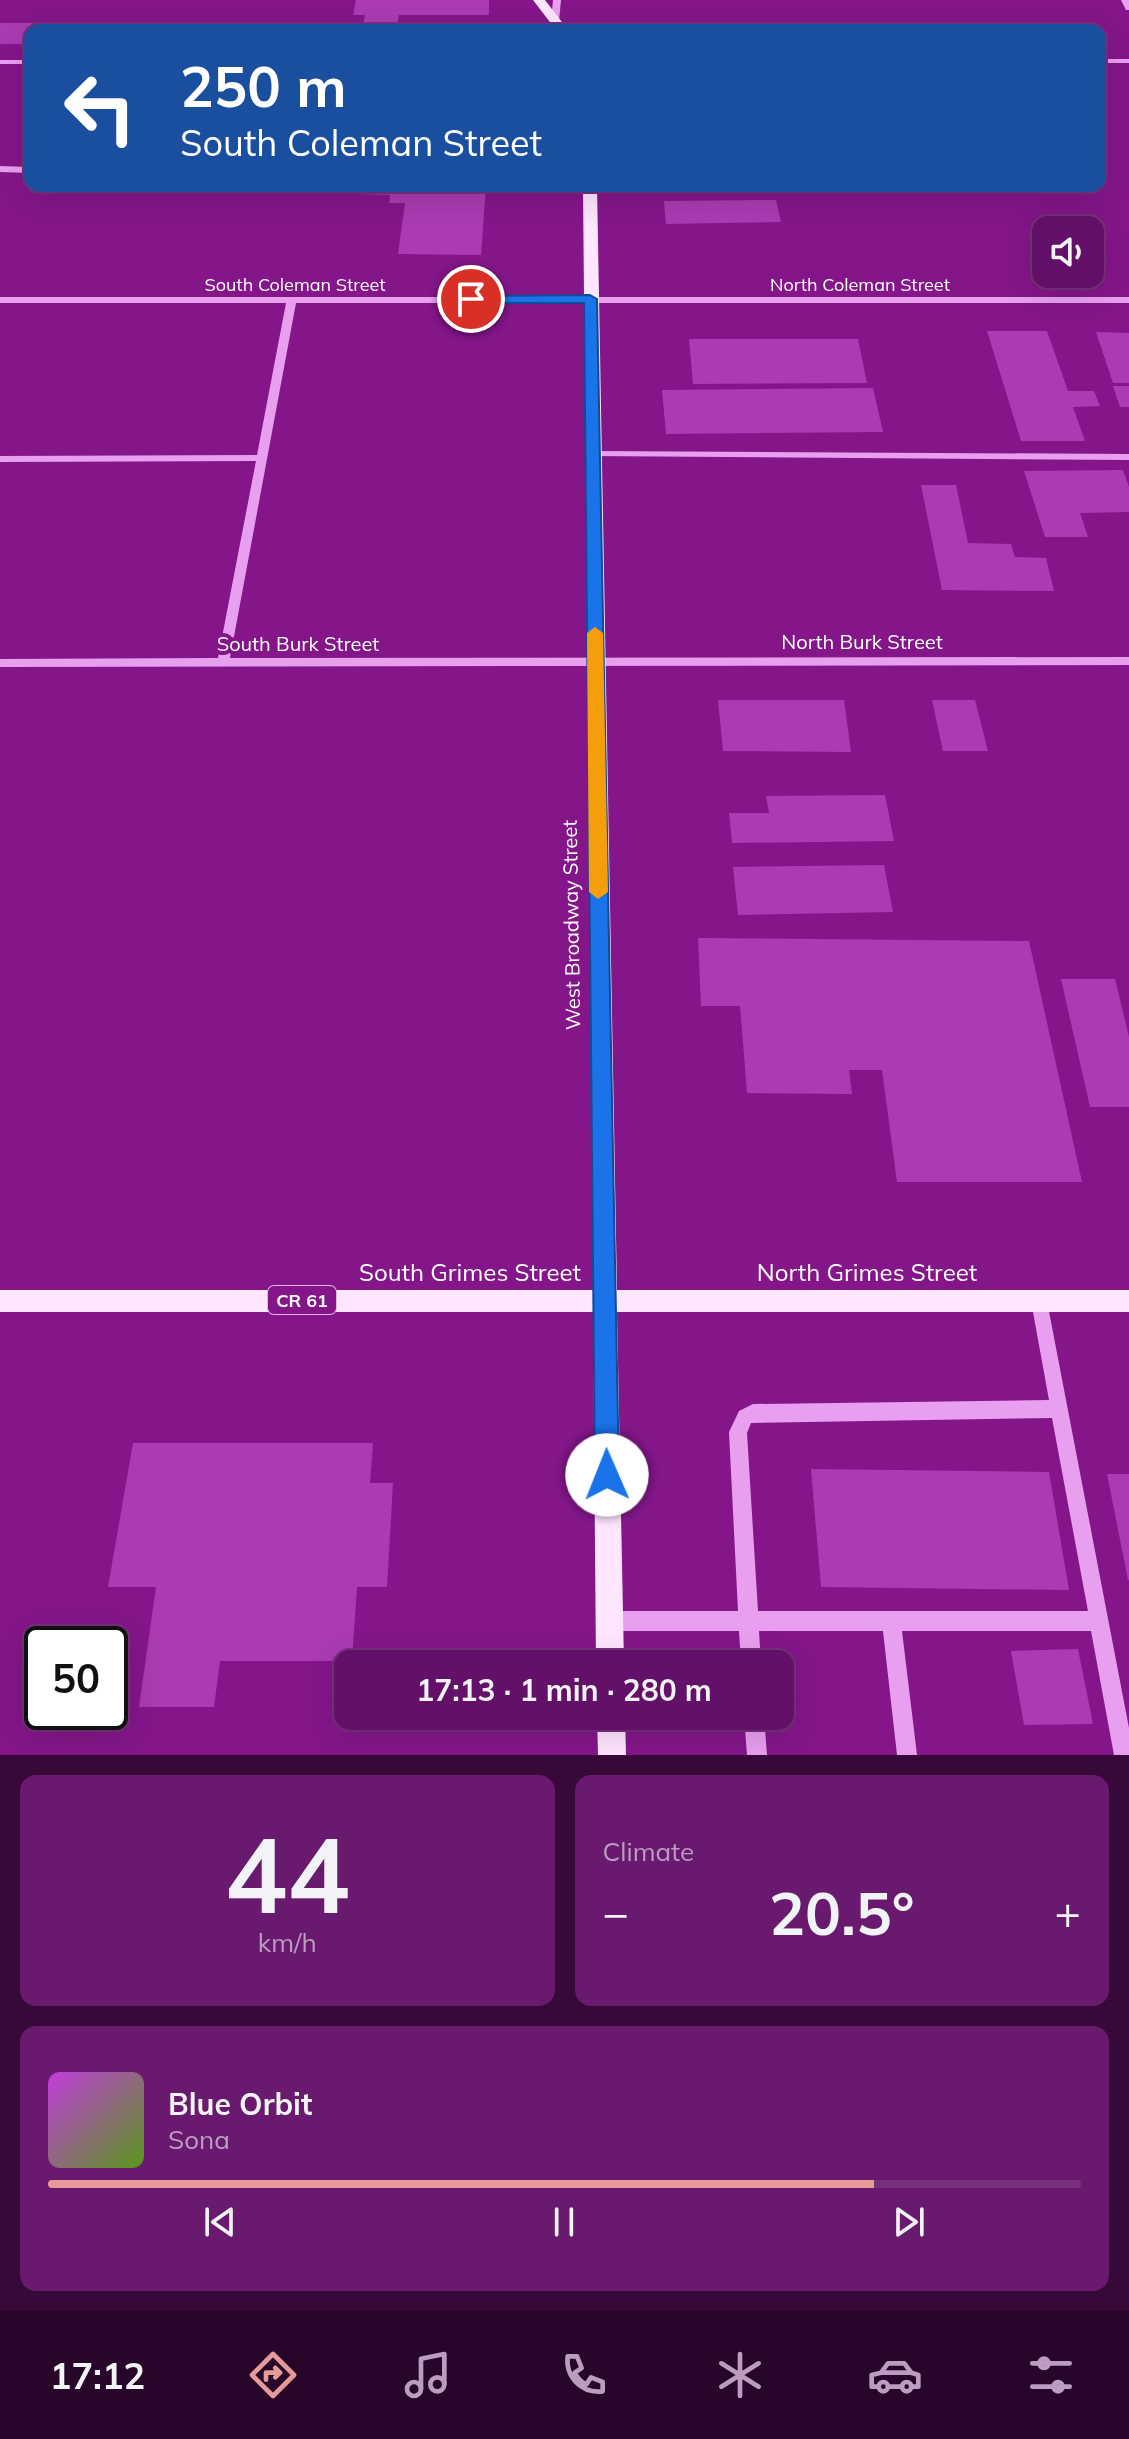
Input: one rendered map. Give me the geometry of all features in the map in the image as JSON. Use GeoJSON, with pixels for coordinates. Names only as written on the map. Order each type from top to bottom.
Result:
{"type":"FeatureCollection","features":[{"type":"Feature","properties":{"kind":"main road"},"geometry":{"type":"LineString","coordinates":[[539,0],[557,24]]}},
{"type":"Feature","properties":{"kind":"main road","name":"West Broadway Street"},"geometry":{"type":"LineString","coordinates":[[590,192],[610,1650]]}},
{"type":"Feature","properties":{"kind":"main road","name":"North Grimes Street"},"geometry":{"type":"LineString","coordinates":[[604,1299],[1129,1301]]}},
{"type":"Feature","properties":{"kind":"main road","name":"South Grimes Street"},"geometry":{"type":"LineString","coordinates":[[0,1301],[604,1299]]}},
{"type":"Feature","properties":{"kind":"main road"},"geometry":{"type":"LineString","coordinates":[[611,1730],[612,1755]]}},
{"type":"Feature","properties":{"kind":"street"},"geometry":{"type":"LineString","coordinates":[[557,0],[558,24]]}},
{"type":"Feature","properties":{"kind":"street"},"geometry":{"type":"LineString","coordinates":[[1125,0],[1129,8]]}},
{"type":"Feature","properties":{"kind":"street"},"geometry":{"type":"LineString","coordinates":[[1106,61],[1129,61]]}},
{"type":"Feature","properties":{"kind":"street"},"geometry":{"type":"LineString","coordinates":[[0,62],[24,62]]}},
{"type":"Feature","properties":{"kind":"street"},"geometry":{"type":"LineString","coordinates":[[0,169],[24,170]]}},
{"type":"Feature","properties":{"kind":"street","name":"North Coleman Street"},"geometry":{"type":"LineString","coordinates":[[590,299],[1129,300]]}},
{"type":"Feature","properties":{"kind":"street","name":"South Coleman Street"},"geometry":{"type":"LineString","coordinates":[[0,300],[590,299]]}},
{"type":"Feature","properties":{"kind":"street"},"geometry":{"type":"LineString","coordinates":[[223,663],[292,300]]}},
{"type":"Feature","properties":{"kind":"street"},"geometry":{"type":"LineString","coordinates":[[593,454],[1129,457]]}},
{"type":"Feature","properties":{"kind":"street"},"geometry":{"type":"LineString","coordinates":[[0,459],[262,458]]}},
{"type":"Feature","properties":{"kind":"street","name":"North Burk Street"},"geometry":{"type":"LineString","coordinates":[[595,663],[1129,661]]}},
{"type":"Feature","properties":{"kind":"street","name":"South Burk Street"},"geometry":{"type":"LineString","coordinates":[[0,663],[595,663]]}},
{"type":"Feature","properties":{"kind":"street"},"geometry":{"type":"LineString","coordinates":[[1039,1301],[1124,1755]]}},
{"type":"Feature","properties":{"kind":"street"},"geometry":{"type":"LineString","coordinates":[[750,1650],[738,1432],[745,1417],[753,1413],[1059,1409]]}},
{"type":"Feature","properties":{"kind":"street"},"geometry":{"type":"LineString","coordinates":[[610,1621],[1099,1621]]}},
{"type":"Feature","properties":{"kind":"street"},"geometry":{"type":"LineString","coordinates":[[891,1621],[907,1755]]}},
{"type":"Feature","properties":{"kind":"street"},"geometry":{"type":"LineString","coordinates":[[755,1730],[757,1755]]}},
{"type":"Feature","properties":{"kind":"building"},"geometry":{"type":"Polygon","coordinates":[[[356,0],[489,0],[489,15],[399,15],[397,24],[363,24],[365,15],[353,15],[356,0]]]}},
{"type":"Feature","properties":{"kind":"building"},"geometry":{"type":"Polygon","coordinates":[[[329,22],[24,24],[24,44],[0,44],[0,23],[329,22]]]}},
{"type":"Feature","properties":{"kind":"building"},"geometry":{"type":"Polygon","coordinates":[[[486,192],[481,255],[398,254],[405,203],[389,203],[390,195],[358,194],[486,192]]]}},
{"type":"Feature","properties":{"kind":"building"},"geometry":{"type":"Polygon","coordinates":[[[776,200],[781,222],[666,224],[664,201],[776,200]]]}},
{"type":"Feature","properties":{"kind":"building"},"geometry":{"type":"Polygon","coordinates":[[[987,331],[1047,331],[1068,391],[1094,391],[1100,406],[1073,407],[1085,441],[1021,441],[987,331]]]}},
{"type":"Feature","properties":{"kind":"building"},"geometry":{"type":"Polygon","coordinates":[[[1096,332],[1129,333],[1129,383],[1113,383],[1096,332]]]}},
{"type":"Feature","properties":{"kind":"building"},"geometry":{"type":"Polygon","coordinates":[[[689,339],[858,339],[867,383],[693,384],[689,339]]]}},
{"type":"Feature","properties":{"kind":"building"},"geometry":{"type":"Polygon","coordinates":[[[1113,386],[1129,386],[1129,407],[1120,407],[1113,386]]]}},
{"type":"Feature","properties":{"kind":"building"},"geometry":{"type":"Polygon","coordinates":[[[873,388],[883,432],[666,434],[662,390],[873,388]]]}},
{"type":"Feature","properties":{"kind":"building"},"geometry":{"type":"Polygon","coordinates":[[[1123,470],[1129,487],[1129,512],[1080,513],[1088,537],[1045,537],[1024,471],[1123,470]]]}},
{"type":"Feature","properties":{"kind":"building"},"geometry":{"type":"Polygon","coordinates":[[[921,485],[956,485],[968,543],[1011,544],[1015,557],[1046,558],[1054,591],[942,590],[921,485]]]}},
{"type":"Feature","properties":{"kind":"building"},"geometry":{"type":"Polygon","coordinates":[[[718,700],[844,700],[851,752],[723,751],[718,700]]]}},
{"type":"Feature","properties":{"kind":"building"},"geometry":{"type":"Polygon","coordinates":[[[932,700],[975,700],[988,751],[943,751],[932,700]]]}},
{"type":"Feature","properties":{"kind":"building"},"geometry":{"type":"Polygon","coordinates":[[[885,795],[894,841],[732,843],[729,813],[769,813],[766,796],[885,795]]]}},
{"type":"Feature","properties":{"kind":"building"},"geometry":{"type":"Polygon","coordinates":[[[884,865],[893,912],[738,915],[733,867],[884,865]]]}},
{"type":"Feature","properties":{"kind":"building"},"geometry":{"type":"Polygon","coordinates":[[[698,938],[1029,941],[1082,1182],[897,1182],[882,1070],[849,1070],[852,1094],[747,1093],[740,1006],[701,1006],[698,938]]]}},
{"type":"Feature","properties":{"kind":"building"},"geometry":{"type":"Polygon","coordinates":[[[1061,979],[1115,979],[1129,1037],[1129,1107],[1090,1107],[1061,979]]]}},
{"type":"Feature","properties":{"kind":"building"},"geometry":{"type":"Polygon","coordinates":[[[133,1443],[373,1443],[370,1483],[393,1483],[387,1587],[357,1587],[353,1650],[334,1650],[334,1661],[220,1661],[214,1707],[139,1707],[156,1587],[108,1587],[133,1443]]]}},
{"type":"Feature","properties":{"kind":"building"},"geometry":{"type":"Polygon","coordinates":[[[811,1469],[1049,1472],[1069,1590],[821,1587],[811,1469]]]}},
{"type":"Feature","properties":{"kind":"building"},"geometry":{"type":"Polygon","coordinates":[[[1107,1474],[1129,1474],[1129,1580],[1128,1580],[1107,1474]]]}},
{"type":"Feature","properties":{"kind":"building"},"geometry":{"type":"Polygon","coordinates":[[[1078,1649],[1093,1724],[1024,1725],[1011,1651],[1078,1649]]]}},
{"type":"Feature","properties":{"kind":"slow traffic"},"geometry":{"type":"LineString","coordinates":[[595,633],[598,892]]}},
{"type":"Feature","properties":{"kind":"route"},"geometry":{"type":"LineString","coordinates":[[471,299],[590,299],[607,1475]]}}]}
